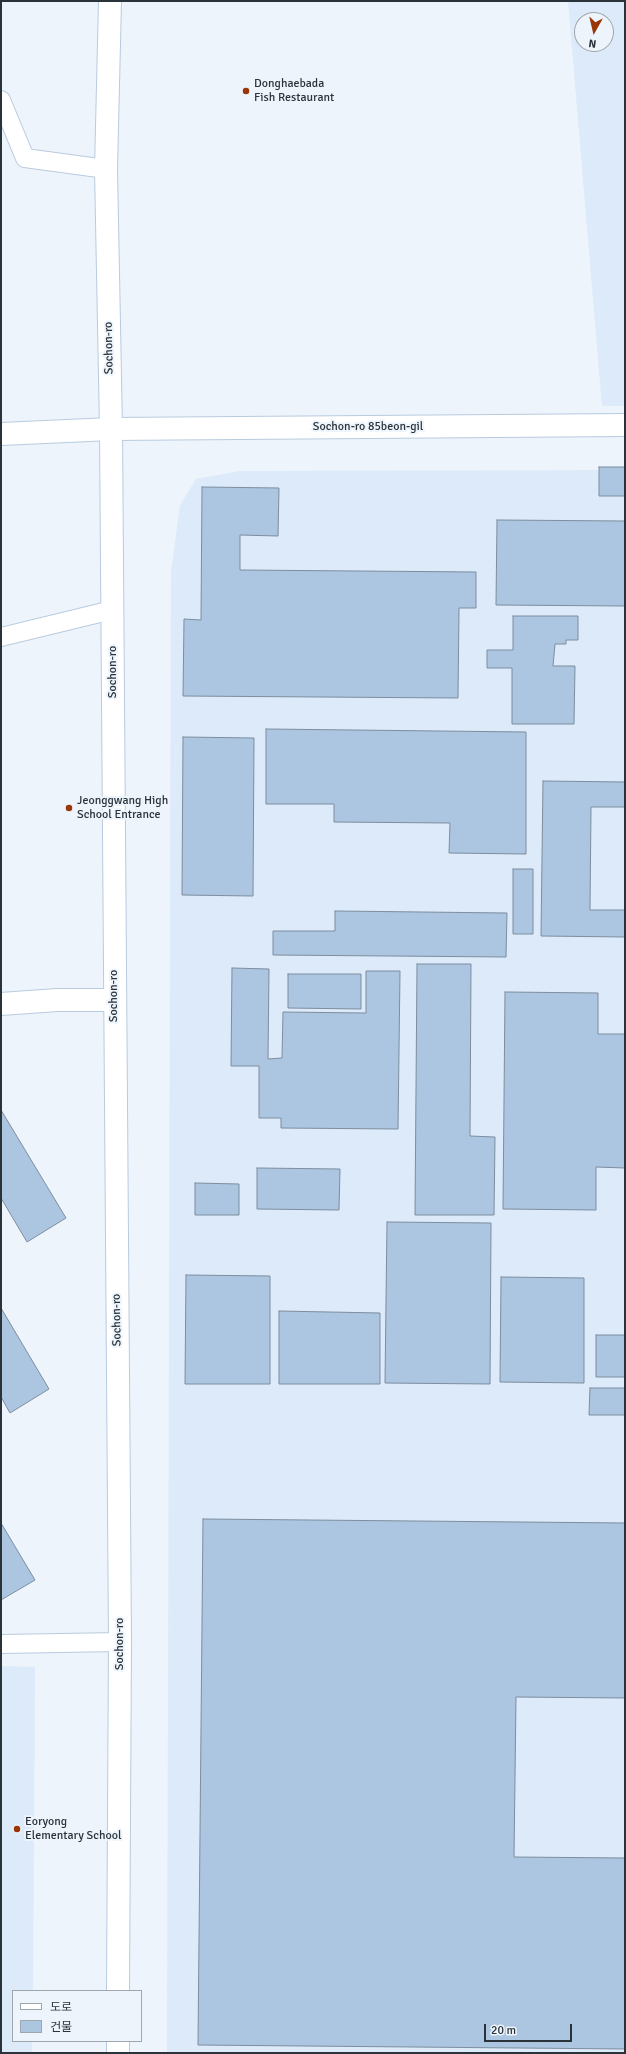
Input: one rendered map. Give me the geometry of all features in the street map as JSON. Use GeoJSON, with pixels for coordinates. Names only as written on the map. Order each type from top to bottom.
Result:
{"type":"FeatureCollection","features":[{"type":"Feature","properties":{"kind":"street","name":"Sochon-ro"},"geometry":{"type":"LineString","coordinates":[[110,1],[106,169],[111,429],[114,1000],[120,1642],[118,1990]]}},
{"type":"Feature","properties":{"kind":"street","name":"Sochon-ro 85beon-gil"},"geometry":{"type":"LineString","coordinates":[[1,434],[111,429],[625,425]]}},
{"type":"Feature","properties":{"kind":"street"},"geometry":{"type":"LineString","coordinates":[[1,1004],[57,1000],[114,1000]]}},
{"type":"Feature","properties":{"kind":"street"},"geometry":{"type":"LineString","coordinates":[[118,2042],[118,2053]]}},
{"type":"Feature","properties":{"kind":"lane"},"geometry":{"type":"LineString","coordinates":[[1,100],[25,158],[106,169]]}},
{"type":"Feature","properties":{"kind":"lane"},"geometry":{"type":"LineString","coordinates":[[1,638],[112,610]]}},
{"type":"Feature","properties":{"kind":"lane"},"geometry":{"type":"LineString","coordinates":[[1,1644],[120,1642]]}},
{"type":"Feature","properties":{"kind":"shaded area"},"geometry":{"type":"Polygon","coordinates":[[[568,1],[625,1],[625,406],[602,406],[568,1]]]}},
{"type":"Feature","properties":{"kind":"shaded area"},"geometry":{"type":"Polygon","coordinates":[[[625,470],[625,2053],[167,2053],[171,572],[180,505],[196,479],[240,471],[625,470]]]}},
{"type":"Feature","properties":{"kind":"shaded area","name":"Eoryong Elementary School"},"geometry":{"type":"Polygon","coordinates":[[[1,1666],[35,1667],[33,1990],[12,1990],[12,2042],[32,2042],[32,2053],[1,2053],[1,1666]]]}},
{"type":"Feature","properties":{"kind":"building"},"geometry":{"type":"Polygon","coordinates":[[[599,467],[625,467],[625,496],[599,496],[599,467]]]}},
{"type":"Feature","properties":{"kind":"building"},"geometry":{"type":"Polygon","coordinates":[[[202,487],[279,488],[278,536],[240,535],[240,570],[476,572],[476,608],[459,608],[458,698],[183,696],[184,619],[201,620],[202,487]]]}},
{"type":"Feature","properties":{"kind":"building"},"geometry":{"type":"Polygon","coordinates":[[[497,520],[625,521],[625,606],[496,605],[497,520]]]}},
{"type":"Feature","properties":{"kind":"building"},"geometry":{"type":"Polygon","coordinates":[[[513,616],[578,616],[578,640],[566,640],[566,644],[555,644],[553,666],[575,666],[574,724],[512,724],[512,668],[487,668],[487,650],[513,650],[513,616]]]}},
{"type":"Feature","properties":{"kind":"building"},"geometry":{"type":"Polygon","coordinates":[[[266,729],[526,732],[526,854],[449,853],[450,823],[334,822],[334,804],[266,804],[266,729]]]}},
{"type":"Feature","properties":{"kind":"building"},"geometry":{"type":"Polygon","coordinates":[[[183,737],[254,738],[253,896],[182,895],[183,737]]]}},
{"type":"Feature","properties":{"kind":"building"},"geometry":{"type":"Polygon","coordinates":[[[543,781],[625,782],[625,807],[591,807],[590,910],[625,910],[625,937],[541,936],[543,781]]]}},
{"type":"Feature","properties":{"kind":"building"},"geometry":{"type":"Polygon","coordinates":[[[513,869],[533,869],[533,934],[513,934],[513,869]]]}},
{"type":"Feature","properties":{"kind":"building"},"geometry":{"type":"Polygon","coordinates":[[[335,911],[507,913],[506,957],[273,955],[273,931],[335,931],[335,911]]]}},
{"type":"Feature","properties":{"kind":"building"},"geometry":{"type":"Polygon","coordinates":[[[417,964],[471,964],[470,1136],[495,1137],[494,1215],[415,1215],[417,964]]]}},
{"type":"Feature","properties":{"kind":"building"},"geometry":{"type":"Polygon","coordinates":[[[232,968],[269,969],[268,1059],[282,1058],[283,1012],[366,1013],[366,971],[400,971],[398,1129],[281,1128],[281,1118],[259,1118],[259,1066],[231,1066],[232,968]]]}},
{"type":"Feature","properties":{"kind":"building"},"geometry":{"type":"Polygon","coordinates":[[[288,974],[361,974],[361,1009],[288,1008],[288,974]]]}},
{"type":"Feature","properties":{"kind":"building"},"geometry":{"type":"Polygon","coordinates":[[[505,992],[598,993],[598,1034],[625,1034],[625,1168],[596,1167],[596,1210],[503,1209],[505,992]]]}},
{"type":"Feature","properties":{"kind":"building"},"geometry":{"type":"Polygon","coordinates":[[[1,1110],[66,1218],[27,1242],[1,1198],[1,1110]]]}},
{"type":"Feature","properties":{"kind":"building"},"geometry":{"type":"Polygon","coordinates":[[[257,1168],[340,1169],[339,1210],[257,1209],[257,1168]]]}},
{"type":"Feature","properties":{"kind":"building"},"geometry":{"type":"Polygon","coordinates":[[[195,1183],[239,1184],[239,1215],[195,1215],[195,1183]]]}},
{"type":"Feature","properties":{"kind":"building"},"geometry":{"type":"Polygon","coordinates":[[[387,1222],[491,1223],[490,1384],[385,1383],[387,1222]]]}},
{"type":"Feature","properties":{"kind":"building"},"geometry":{"type":"Polygon","coordinates":[[[186,1275],[270,1276],[270,1384],[185,1384],[186,1275]]]}},
{"type":"Feature","properties":{"kind":"building"},"geometry":{"type":"Polygon","coordinates":[[[501,1277],[584,1278],[584,1383],[500,1382],[501,1277]]]}},
{"type":"Feature","properties":{"kind":"building"},"geometry":{"type":"Polygon","coordinates":[[[1,1308],[49,1389],[10,1413],[1,1397],[1,1308]]]}},
{"type":"Feature","properties":{"kind":"building"},"geometry":{"type":"Polygon","coordinates":[[[279,1311],[380,1313],[380,1384],[279,1384],[279,1311]]]}},
{"type":"Feature","properties":{"kind":"building"},"geometry":{"type":"Polygon","coordinates":[[[596,1335],[625,1335],[625,1377],[596,1377],[596,1335]]]}},
{"type":"Feature","properties":{"kind":"building"},"geometry":{"type":"Polygon","coordinates":[[[590,1388],[625,1388],[625,1415],[589,1415],[590,1388]]]}},
{"type":"Feature","properties":{"kind":"building"},"geometry":{"type":"Polygon","coordinates":[[[203,1519],[625,1523],[625,1698],[516,1697],[514,1857],[625,1858],[625,2049],[198,2045],[203,1519]]]}},
{"type":"Feature","properties":{"kind":"building"},"geometry":{"type":"Polygon","coordinates":[[[1,1523],[35,1580],[1,1600],[1,1523]]]}},
{"type":"Feature","properties":{"kind":"place","name":"Donghaebada Fish Restaurant"},"geometry":{"type":"Point","coordinates":[246,91]}},
{"type":"Feature","properties":{"kind":"place","name":"Jeonggwang High School Entrance"},"geometry":{"type":"Point","coordinates":[69,808]}},
{"type":"Feature","properties":{"kind":"place","name":"Eoryong Elementary School"},"geometry":{"type":"Point","coordinates":[17,1829]}}]}
